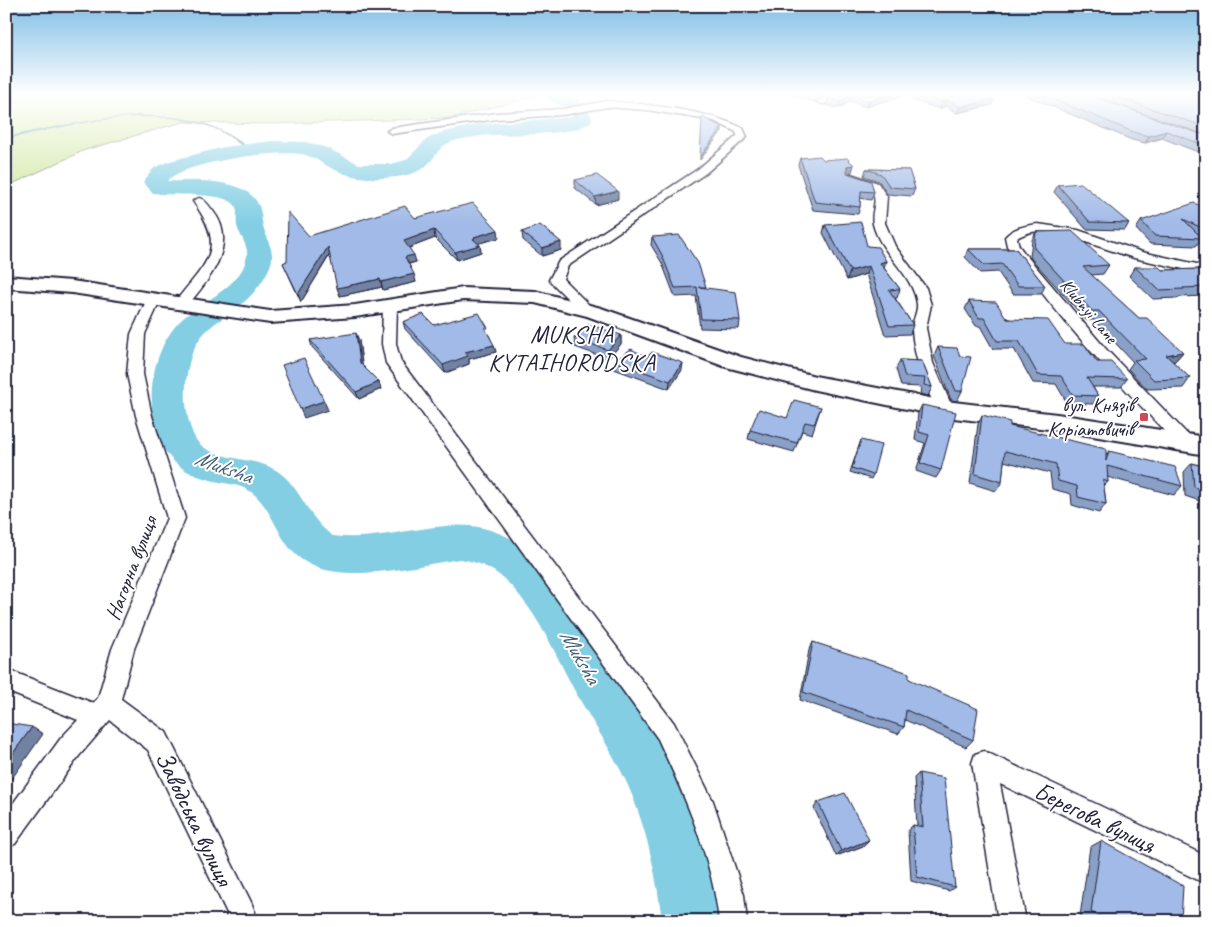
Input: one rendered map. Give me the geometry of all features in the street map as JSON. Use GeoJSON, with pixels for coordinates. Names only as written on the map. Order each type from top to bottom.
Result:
{"type":"FeatureCollection","features":[{"type":"Feature","properties":{"kind":"main road"},"geometry":{"type":"LineString","coordinates":[[6,282],[72,287],[153,301],[270,317],[355,311],[463,294],[535,297],[587,310],[734,362],[815,383],[945,409],[1057,422],[1195,443]]}},
{"type":"Feature","properties":{"kind":"street"},"geometry":{"type":"LineString","coordinates":[[587,310],[556,280],[563,264],[702,172],[741,138]]}},
{"type":"Feature","properties":{"kind":"street"},"geometry":{"type":"LineString","coordinates":[[851,177],[874,184],[881,197],[879,223],[889,246],[919,288],[924,305],[919,328],[925,363],[945,409]]}},
{"type":"Feature","properties":{"kind":"street"},"geometry":{"type":"LineString","coordinates":[[185,305],[213,262],[218,240],[214,222],[208,210],[199,201]]}},
{"type":"Feature","properties":{"kind":"street","name":"Klubnyi Lane"},"geometry":{"type":"LineString","coordinates":[[1195,443],[1130,386],[1087,339],[1021,257],[1013,246],[1011,237],[1017,231],[1032,228],[1063,230],[1137,255],[1206,270]]}},
{"type":"Feature","properties":{"kind":"street","name":"Нагорна вулиця"},"geometry":{"type":"LineString","coordinates":[[103,711],[123,649],[176,518],[144,416],[135,374],[138,334],[153,301]]}},
{"type":"Feature","properties":{"kind":"street"},"geometry":{"type":"LineString","coordinates":[[390,305],[389,344],[394,363],[666,731],[700,801],[730,895],[733,921]]}},
{"type":"Feature","properties":{"kind":"street","name":"Заводська вулиця"},"geometry":{"type":"LineString","coordinates":[[6,680],[103,711],[158,741],[241,912],[240,921]]}},
{"type":"Feature","properties":{"kind":"street"},"geometry":{"type":"LineString","coordinates":[[6,835],[70,746],[103,711]]}},
{"type":"Feature","properties":{"kind":"street","name":"Берегова вулиця"},"geometry":{"type":"LineString","coordinates":[[1012,921],[984,763],[1206,870]]}},
{"type":"Feature","properties":{"kind":"green space"},"geometry":{"type":"Polygon","coordinates":[[[6,138],[126,138],[85,150],[6,187],[6,138]]]}},
{"type":"Feature","properties":{"kind":"building"},"geometry":{"type":"Polygon","coordinates":[[[701,138],[714,138],[700,157],[701,138]]]}},
{"type":"Feature","properties":{"kind":"building"},"geometry":{"type":"Polygon","coordinates":[[[1185,138],[1206,138],[1206,146],[1185,138]]]}},
{"type":"Feature","properties":{"kind":"building"},"geometry":{"type":"Polygon","coordinates":[[[820,156],[824,160],[847,158],[854,165],[847,166],[847,173],[871,181],[874,192],[861,191],[860,207],[815,202],[800,158],[820,156]]]}},
{"type":"Feature","properties":{"kind":"building"},"geometry":{"type":"Polygon","coordinates":[[[866,169],[909,170],[915,189],[890,187],[881,174],[866,169]]]}},
{"type":"Feature","properties":{"kind":"building"},"geometry":{"type":"Polygon","coordinates":[[[597,175],[618,191],[595,197],[575,180],[597,175]]]}},
{"type":"Feature","properties":{"kind":"building"},"geometry":{"type":"Polygon","coordinates":[[[1081,183],[1129,223],[1090,222],[1058,185],[1081,183]]]}},
{"type":"Feature","properties":{"kind":"building"},"geometry":{"type":"Polygon","coordinates":[[[473,203],[498,230],[474,237],[473,239],[480,245],[455,252],[434,230],[404,241],[414,255],[405,257],[414,274],[381,282],[380,279],[337,288],[328,247],[298,294],[283,263],[287,261],[288,212],[309,236],[405,206],[415,218],[473,203]]]}},
{"type":"Feature","properties":{"kind":"building"},"geometry":{"type":"Polygon","coordinates":[[[1194,203],[1206,208],[1206,230],[1183,219],[1202,238],[1155,236],[1141,221],[1194,203]]]}},
{"type":"Feature","properties":{"kind":"building"},"geometry":{"type":"Polygon","coordinates":[[[861,222],[867,246],[878,247],[886,261],[880,263],[900,289],[889,290],[913,325],[889,326],[869,266],[850,271],[825,225],[861,222]]]}},
{"type":"Feature","properties":{"kind":"building"},"geometry":{"type":"Polygon","coordinates":[[[540,225],[561,242],[542,248],[522,232],[540,225]]]}},
{"type":"Feature","properties":{"kind":"building"},"geometry":{"type":"Polygon","coordinates":[[[1072,231],[1109,265],[1083,267],[1139,318],[1147,318],[1183,352],[1166,355],[1190,378],[1154,380],[1134,360],[1146,359],[1099,311],[1092,311],[1034,248],[1036,232],[1072,231]]]}},
{"type":"Feature","properties":{"kind":"building"},"geometry":{"type":"Polygon","coordinates":[[[679,235],[698,263],[706,287],[699,287],[736,292],[740,320],[701,319],[697,287],[675,288],[662,255],[652,237],[679,235]]]}},
{"type":"Feature","properties":{"kind":"building"},"geometry":{"type":"Polygon","coordinates":[[[968,249],[1016,249],[1045,286],[1018,286],[1002,264],[984,265],[968,249]]]}},
{"type":"Feature","properties":{"kind":"building"},"geometry":{"type":"Polygon","coordinates":[[[1135,267],[1159,267],[1162,270],[1206,269],[1206,287],[1159,290],[1135,267]]]}},
{"type":"Feature","properties":{"kind":"building"},"geometry":{"type":"Polygon","coordinates":[[[969,301],[996,302],[1007,319],[1048,320],[1065,344],[1084,344],[1097,362],[1111,362],[1127,379],[1087,378],[1098,396],[1073,395],[1061,376],[1038,375],[1019,341],[997,341],[984,318],[979,318],[969,301]]]}},
{"type":"Feature","properties":{"kind":"building"},"geometry":{"type":"Polygon","coordinates":[[[479,313],[488,328],[485,328],[494,345],[465,352],[468,356],[443,365],[403,322],[423,314],[434,325],[479,313]]]}},
{"type":"Feature","properties":{"kind":"building"},"geometry":{"type":"Polygon","coordinates":[[[588,324],[621,335],[608,350],[574,338],[588,324]]]}},
{"type":"Feature","properties":{"kind":"building"},"geometry":{"type":"Polygon","coordinates":[[[356,333],[360,363],[379,382],[356,392],[310,340],[356,333]]]}},
{"type":"Feature","properties":{"kind":"building"},"geometry":{"type":"Polygon","coordinates":[[[938,347],[957,348],[960,356],[971,357],[962,391],[956,391],[938,347]]]}},
{"type":"Feature","properties":{"kind":"building"},"geometry":{"type":"Polygon","coordinates":[[[631,349],[647,357],[652,352],[683,363],[670,381],[614,361],[631,349]]]}},
{"type":"Feature","properties":{"kind":"building"},"geometry":{"type":"Polygon","coordinates":[[[304,358],[324,401],[300,409],[282,365],[304,358]]]}},
{"type":"Feature","properties":{"kind":"building"},"geometry":{"type":"Polygon","coordinates":[[[900,360],[922,361],[932,387],[924,385],[925,378],[905,377],[900,360]]]}},
{"type":"Feature","properties":{"kind":"building"},"geometry":{"type":"Polygon","coordinates":[[[794,400],[821,407],[814,424],[805,422],[797,443],[750,430],[759,409],[787,418],[794,400]]]}},
{"type":"Feature","properties":{"kind":"building"},"geometry":{"type":"Polygon","coordinates":[[[922,405],[956,412],[941,470],[920,463],[929,435],[919,432],[922,405]]]}},
{"type":"Feature","properties":{"kind":"building"},"geometry":{"type":"Polygon","coordinates":[[[982,415],[1010,422],[1010,426],[1106,449],[1106,461],[1109,451],[1175,467],[1182,486],[1107,466],[1108,482],[1103,480],[1106,504],[1078,497],[1077,486],[1058,481],[1056,464],[1005,451],[1002,482],[975,474],[982,415]]]}},
{"type":"Feature","properties":{"kind":"building"},"geometry":{"type":"Polygon","coordinates":[[[861,440],[881,445],[873,475],[852,468],[861,440]]]}},
{"type":"Feature","properties":{"kind":"building"},"geometry":{"type":"Polygon","coordinates":[[[1192,463],[1206,467],[1206,491],[1194,487],[1192,463]]]}},
{"type":"Feature","properties":{"kind":"building"},"geometry":{"type":"Polygon","coordinates":[[[813,642],[909,673],[909,679],[978,709],[973,740],[906,710],[904,727],[803,692],[813,642]]]}},
{"type":"Feature","properties":{"kind":"building"},"geometry":{"type":"Polygon","coordinates":[[[6,723],[32,727],[6,763],[6,723]]]}},
{"type":"Feature","properties":{"kind":"building"},"geometry":{"type":"Polygon","coordinates":[[[919,773],[944,778],[955,887],[917,877],[913,825],[923,827],[919,773]]]}},
{"type":"Feature","properties":{"kind":"building"},"geometry":{"type":"Polygon","coordinates":[[[845,793],[869,840],[841,851],[818,802],[845,793]]]}},
{"type":"Feature","properties":{"kind":"building"},"geometry":{"type":"Polygon","coordinates":[[[1101,841],[1183,886],[1181,921],[1107,921],[1091,912],[1101,841]]]}},
{"type":"Feature","properties":{"kind":"waterway"},"geometry":{"type":"LineString","coordinates":[[233,138],[249,149]]}},
{"type":"Feature","properties":{"kind":"waterway","name":"Muksha"},"geometry":{"type":"LineString","coordinates":[[443,138],[434,143],[414,165],[399,170],[360,171],[346,167],[313,150],[292,147],[224,154],[178,165],[162,173],[154,182],[161,188],[219,190],[230,192],[240,197],[246,203],[249,223],[260,251],[257,265],[243,287],[199,321],[189,330],[181,342],[174,357],[169,392],[173,427],[179,442],[187,454],[196,460],[206,465],[249,474],[268,484],[279,497],[301,533],[312,544],[323,551],[342,555],[375,554],[460,542],[483,545],[503,554],[520,567],[536,584],[562,622],[641,756],[659,795],[674,836],[686,878],[693,921]]}},
{"type":"Feature","properties":{"kind":"place","name":"вул. Князів Коріатовичів"},"geometry":{"type":"Point","coordinates":[1144,417]}},
{"type":"Feature","properties":{"kind":"district","name":"MUKSHA KYTAIHORODSKA"},"geometry":{"type":"Point","coordinates":[572,348]}}]}
